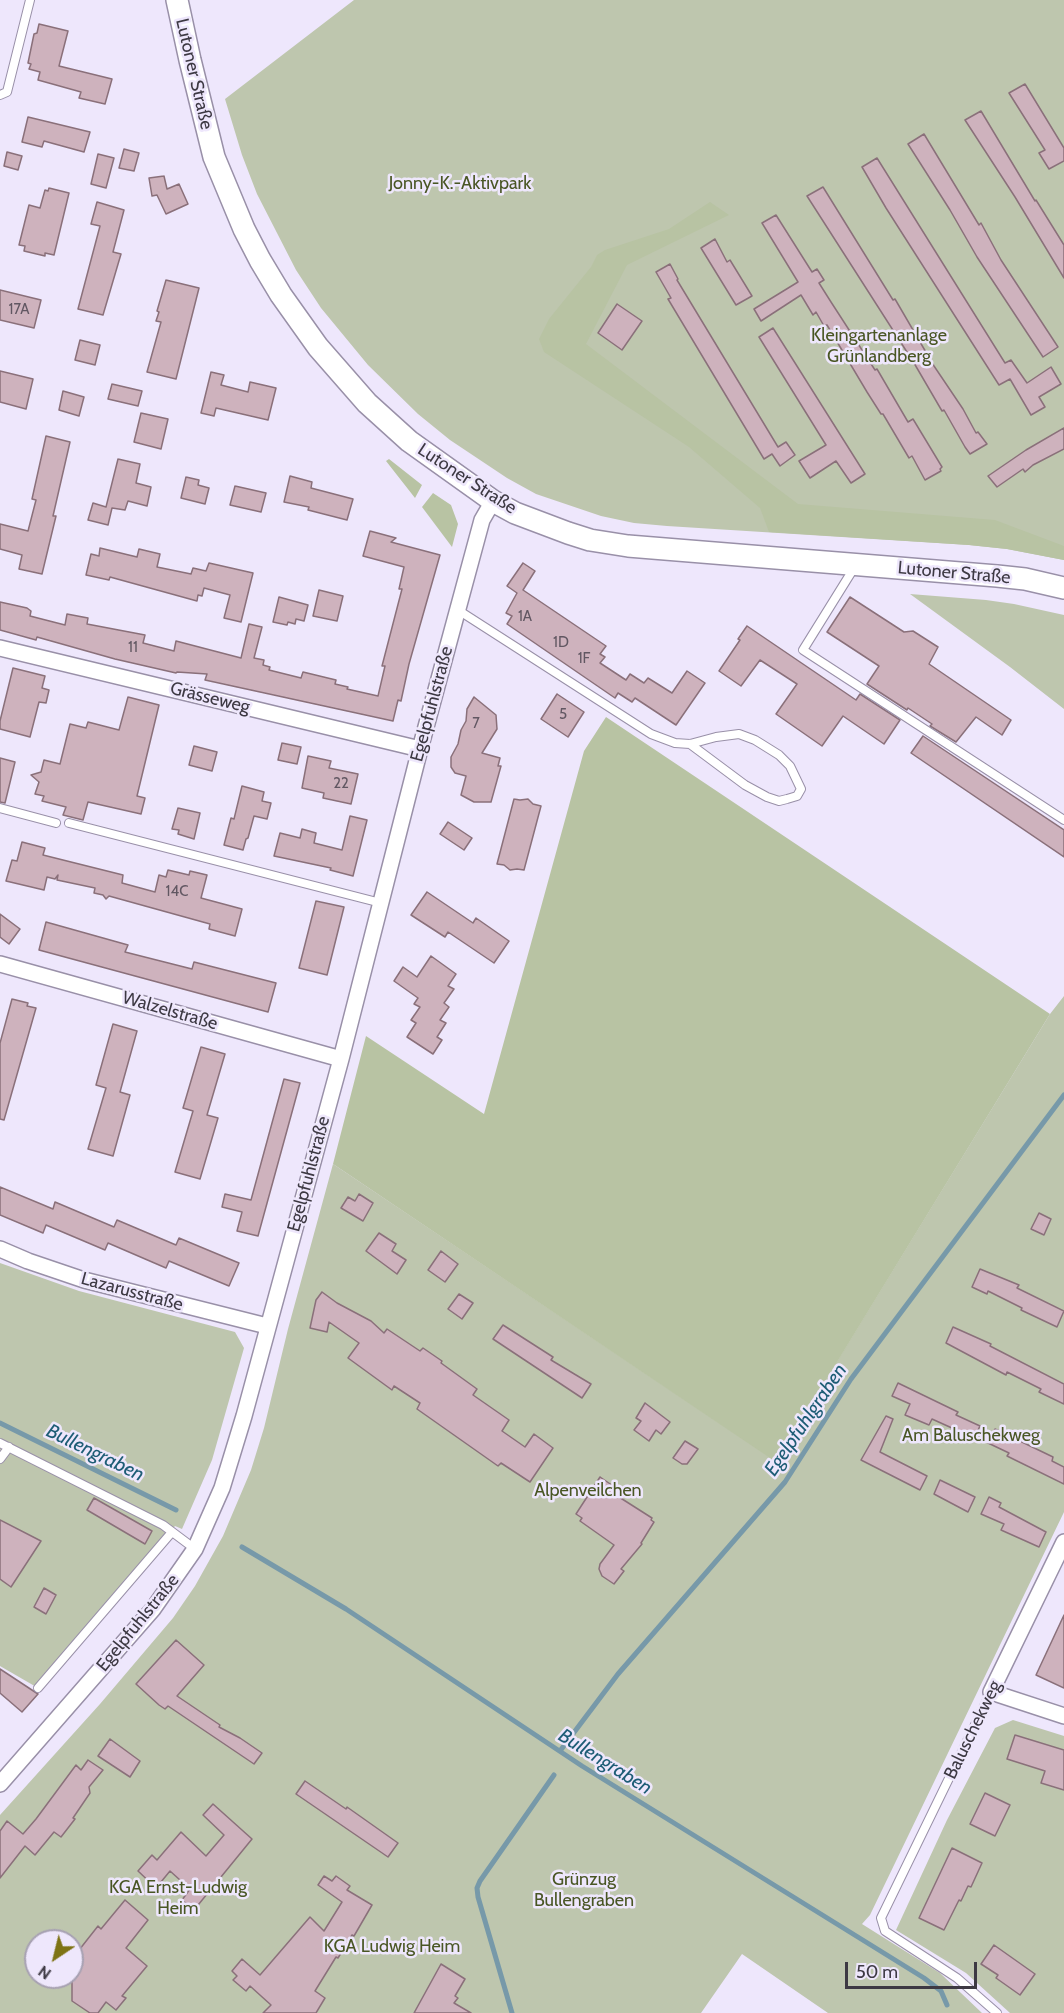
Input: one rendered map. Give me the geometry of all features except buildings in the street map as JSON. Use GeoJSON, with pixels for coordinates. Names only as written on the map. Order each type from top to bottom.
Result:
{"type":"FeatureCollection","features":[{"type":"Feature","properties":{"kind":"street","name":"Lutoner Straße"},"geometry":{"type":"LineString","coordinates":[[177,0],[214,157],[244,229],[281,295],[318,347],[367,403],[409,441],[493,501],[515,513],[568,533],[628,546],[997,576],[1025,579],[1064,588]]}},
{"type":"Feature","properties":{"kind":"street","name":"Egelpfuhlstraße"},"geometry":{"type":"LineString","coordinates":[[0,1784],[153,1609],[195,1549],[222,1488],[244,1416],[341,1059],[420,749],[482,520],[493,501]]}},
{"type":"Feature","properties":{"kind":"street","name":"Grässeweg"},"geometry":{"type":"LineString","coordinates":[[0,648],[420,749]]}},
{"type":"Feature","properties":{"kind":"street","name":"Walzelstraße"},"geometry":{"type":"LineString","coordinates":[[0,964],[341,1059]]}},
{"type":"Feature","properties":{"kind":"street","name":"Lazarusstraße"},"geometry":{"type":"LineString","coordinates":[[0,1249],[84,1280],[267,1326]]}},
{"type":"Feature","properties":{"kind":"street","name":"Baluschekweg"},"geometry":{"type":"LineString","coordinates":[[991,1692],[1064,1542]]}},
{"type":"Feature","properties":{"kind":"street"},"geometry":{"type":"LineString","coordinates":[[991,1692],[1064,1716]]}},
{"type":"Feature","properties":{"kind":"lane"},"geometry":{"type":"LineString","coordinates":[[0,95],[7,92],[30,0]]}},
{"type":"Feature","properties":{"kind":"lane"},"geometry":{"type":"LineString","coordinates":[[856,564],[803,650],[1064,820]]}},
{"type":"Feature","properties":{"kind":"lane"},"geometry":{"type":"LineString","coordinates":[[458,610],[651,734],[675,743],[690,744],[739,734],[755,740],[779,755],[790,766],[801,789],[797,796],[788,799],[779,801],[767,797],[745,785],[690,744]]}},
{"type":"Feature","properties":{"kind":"lane"},"geometry":{"type":"LineString","coordinates":[[0,808],[56,823]]}},
{"type":"Feature","properties":{"kind":"lane"},"geometry":{"type":"LineString","coordinates":[[69,823],[381,903]]}},
{"type":"Feature","properties":{"kind":"lane"},"geometry":{"type":"LineString","coordinates":[[0,1443],[163,1525],[195,1549]]}},
{"type":"Feature","properties":{"kind":"lane"},"geometry":{"type":"LineString","coordinates":[[0,1459],[9,1447]]}},
{"type":"Feature","properties":{"kind":"lane"},"geometry":{"type":"LineString","coordinates":[[38,1688],[172,1532]]}},
{"type":"Feature","properties":{"kind":"lane","name":"Baluschekweg"},"geometry":{"type":"LineString","coordinates":[[991,1692],[881,1918],[885,1930],[957,1978],[997,2013]]}},
{"type":"Feature","properties":{"kind":"green space"},"geometry":{"type":"Polygon","coordinates":[[[354,0],[1064,0],[1064,560],[1007,549],[969,545],[634,523],[601,516],[536,494],[507,478],[450,440],[418,414],[368,365],[321,308],[296,270],[257,194],[225,99],[354,0]]]}},
{"type":"Feature","properties":{"kind":"green space"},"geometry":{"type":"Polygon","coordinates":[[[710,202],[729,215],[627,265],[586,344],[798,504],[995,520],[1064,546],[1064,560],[1007,549],[969,545],[769,532],[760,508],[689,447],[544,352],[539,339],[549,319],[591,267],[597,255],[605,250],[669,229],[710,202]]]}},
{"type":"Feature","properties":{"kind":"green space"},"geometry":{"type":"Polygon","coordinates":[[[389,459],[422,485],[415,498],[386,461],[389,459]]]}},
{"type":"Feature","properties":{"kind":"green space"},"geometry":{"type":"Polygon","coordinates":[[[433,493],[451,505],[458,524],[452,547],[422,507],[433,493]]]}},
{"type":"Feature","properties":{"kind":"green space"},"geometry":{"type":"Polygon","coordinates":[[[910,594],[986,600],[1064,615],[1064,709],[1010,667],[910,594]]]}},
{"type":"Feature","properties":{"kind":"green space"},"geometry":{"type":"Polygon","coordinates":[[[606,717],[1050,1014],[776,1462],[333,1164],[366,1036],[484,1114],[584,751],[606,717]]]}},
{"type":"Feature","properties":{"kind":"green space"},"geometry":{"type":"Polygon","coordinates":[[[1064,996],[1064,1512],[870,1915],[862,1924],[940,1973],[982,2013],[828,2013],[742,1954],[701,2013],[0,2013],[0,1815],[100,1704],[173,1618],[195,1586],[223,1536],[251,1470],[264,1428],[288,1329],[333,1164],[776,1461],[1050,1014],[1064,996]]]}},
{"type":"Feature","properties":{"kind":"green space"},"geometry":{"type":"Polygon","coordinates":[[[0,1263],[79,1291],[235,1332],[244,1348],[212,1460],[182,1529],[175,1526],[38,1688],[0,1666],[0,1263]]]}},
{"type":"Feature","properties":{"kind":"green space"},"geometry":{"type":"Polygon","coordinates":[[[1013,1720],[1064,1736],[1064,2013],[1010,2013],[966,1973],[896,1930],[947,1820],[995,1728],[1013,1720]]]}},
{"type":"Feature","properties":{"kind":"waterway","name":"Egelpfuhlgraben"},"geometry":{"type":"LineString","coordinates":[[560,1751],[618,1674],[785,1482],[851,1379],[1064,1095]]}},
{"type":"Feature","properties":{"kind":"waterway","name":"Bullengraben"},"geometry":{"type":"LineString","coordinates":[[0,1423],[176,1510]]}},
{"type":"Feature","properties":{"kind":"waterway","name":"Bullengraben"},"geometry":{"type":"LineString","coordinates":[[242,1547],[346,1609],[582,1766],[924,1978],[941,1991],[947,2005]]}},
{"type":"Feature","properties":{"kind":"waterway"},"geometry":{"type":"LineString","coordinates":[[512,2013],[477,1888],[554,1775]]}},
{"type":"Feature","properties":{"kind":"park label","name":"Jonny-K.-Aktivpark"},"geometry":{"type":"Point","coordinates":[460,184]}},
{"type":"Feature","properties":{"kind":"park label","name":"Kleingartenanlage Grünlandberg"},"geometry":{"type":"Point","coordinates":[879,346]}},
{"type":"Feature","properties":{"kind":"park label","name":"Am Baluschekweg"},"geometry":{"type":"Point","coordinates":[971,1436]}},
{"type":"Feature","properties":{"kind":"park label","name":"Alpenveilchen"},"geometry":{"type":"Point","coordinates":[588,1491]}},
{"type":"Feature","properties":{"kind":"park label","name":"Grünzug Bullengraben"},"geometry":{"type":"Point","coordinates":[584,1890]}},
{"type":"Feature","properties":{"kind":"park label","name":"KGA Ernst-Ludwig Heim"},"geometry":{"type":"Point","coordinates":[178,1898]}},
{"type":"Feature","properties":{"kind":"park label","name":"KGA Ludwig Heim"},"geometry":{"type":"Point","coordinates":[392,1947]}}]}
